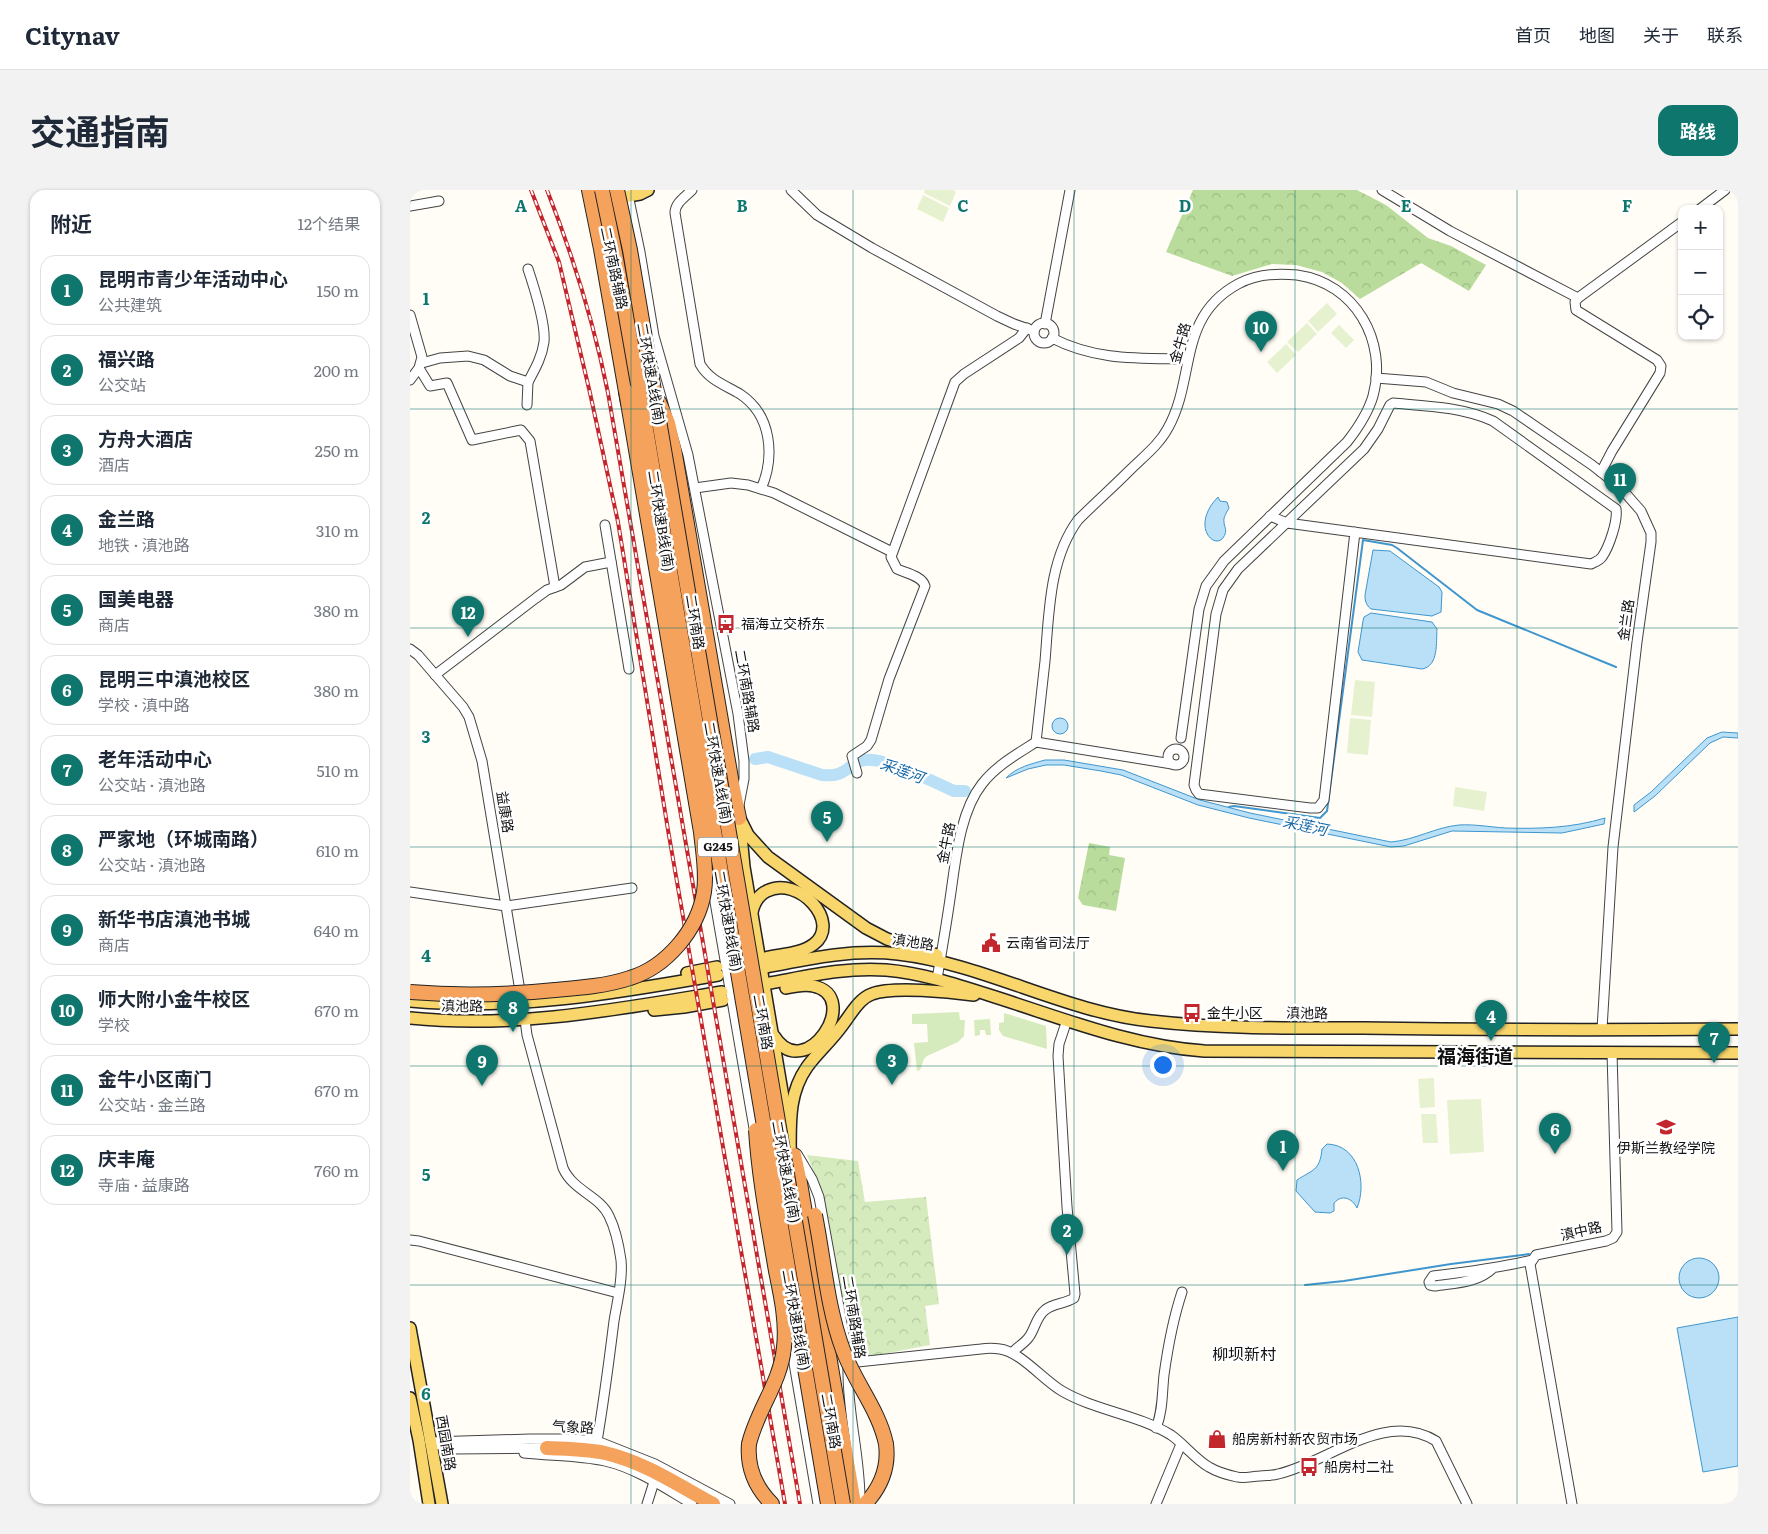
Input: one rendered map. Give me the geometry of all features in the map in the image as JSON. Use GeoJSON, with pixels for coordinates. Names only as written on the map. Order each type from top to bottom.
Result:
{"type":"FeatureCollection","features":[{"type":"Feature","properties":{"kind":"highway","name":"二环快速A线(南)"},"geometry":{"type":"LineString","coordinates":[[606,192],[627,236],[842,1504]]}},
{"type":"Feature","properties":{"kind":"highway"},"geometry":{"type":"LineString","coordinates":[[410,992],[510,994],[567,989],[622,981],[642,974],[658,964],[678,945],[692,924],[703,894],[705,882],[703,850],[626,391],[606,192]]}},
{"type":"Feature","properties":{"kind":"highway","name":"二环快速B线(南)"},"geometry":{"type":"LineString","coordinates":[[606,192],[612,239],[829,1504]]}},
{"type":"Feature","properties":{"kind":"highway"},"geometry":{"type":"LineString","coordinates":[[651,377],[672,438],[739,818]]}},
{"type":"Feature","properties":{"kind":"highway"},"geometry":{"type":"LineString","coordinates":[[626,391],[634,428],[646,459],[657,499]]}},
{"type":"Feature","properties":{"kind":"highway"},"geometry":{"type":"LineString","coordinates":[[640,400],[646,459],[650,534]]}},
{"type":"Feature","properties":{"kind":"highway"},"geometry":{"type":"LineString","coordinates":[[754,1074],[759,1163],[785,1335],[782,1363],[753,1430],[749,1458],[754,1479],[761,1492],[772,1504]]}},
{"type":"Feature","properties":{"kind":"highway"},"geometry":{"type":"LineString","coordinates":[[793,1149],[838,1338],[851,1369],[880,1425],[886,1444],[887,1458],[884,1474],[875,1492],[865,1504]]}},
{"type":"Feature","properties":{"kind":"highway"},"geometry":{"type":"LineString","coordinates":[[810,1216],[854,1504]]}},
{"type":"Feature","properties":{"kind":"highway"},"geometry":{"type":"LineString","coordinates":[[547,1448],[588,1450],[625,1459],[651,1470],[713,1504]]}},
{"type":"Feature","properties":{"kind":"main road"},"geometry":{"type":"LineString","coordinates":[[606,192],[648,190]]}},
{"type":"Feature","properties":{"kind":"main road","name":"二环南路"},"geometry":{"type":"LineString","coordinates":[[606,192],[656,418],[792,1223],[842,1504]]}},
{"type":"Feature","properties":{"kind":"main road","name":"二环南路"},"geometry":{"type":"LineString","coordinates":[[606,192],[650,440],[829,1504]]}},
{"type":"Feature","properties":{"kind":"main road"},"geometry":{"type":"LineString","coordinates":[[713,755],[748,836],[768,856],[866,928],[882,937],[926,951],[938,960],[930,972],[918,974]]}},
{"type":"Feature","properties":{"kind":"main road"},"geometry":{"type":"LineString","coordinates":[[739,818],[743,864],[793,1149]]}},
{"type":"Feature","properties":{"kind":"main road","name":"滇池路"},"geometry":{"type":"LineString","coordinates":[[752,914],[754,904],[762,894],[770,889],[784,887],[798,891],[807,898],[818,910],[821,918],[821,935],[813,944],[766,962],[857,952],[899,954],[938,960],[1112,1015],[1176,1024],[1243,1027],[1424,1029],[1738,1028]]}},
{"type":"Feature","properties":{"kind":"main road"},"geometry":{"type":"LineString","coordinates":[[772,1033],[778,1041],[788,1048],[796,1050],[808,1048],[826,1033],[833,1012],[829,997],[818,987],[771,987],[847,970],[888,970],[937,979],[1067,1020],[1148,1043],[1210,1052],[1738,1052]]}},
{"type":"Feature","properties":{"kind":"main road","name":"滇池路"},"geometry":{"type":"LineString","coordinates":[[410,1001],[462,1004],[522,1003],[598,995],[718,971]]}},
{"type":"Feature","properties":{"kind":"main road"},"geometry":{"type":"LineString","coordinates":[[792,1223],[793,1149],[790,1122],[792,1103],[802,1075],[858,1005],[868,996],[887,991],[975,995],[1018,1004]]}},
{"type":"Feature","properties":{"kind":"main road","name":"滇池路"},"geometry":{"type":"LineString","coordinates":[[413,1019],[469,1021],[526,1020],[600,1012],[670,1009],[722,996]]}},
{"type":"Feature","properties":{"kind":"main road","name":"西园南路"},"geometry":{"type":"LineString","coordinates":[[410,1328],[420,1440],[429,1504]]}},
{"type":"Feature","properties":{"kind":"main road","name":"西园南路"},"geometry":{"type":"LineString","coordinates":[[410,1398],[420,1440],[442,1504]]}},
{"type":"Feature","properties":{"kind":"street"},"geometry":{"type":"LineString","coordinates":[[692,190],[678,203],[675,213],[700,364],[710,377],[748,401],[761,419],[770,451],[767,473],[761,489]]}},
{"type":"Feature","properties":{"kind":"street"},"geometry":{"type":"LineString","coordinates":[[791,190],[817,215],[864,244],[1014,324],[1031,330],[1040,342],[1048,342],[1052,338],[1053,330],[1045,324],[1037,326],[1031,330],[1019,338],[964,374],[955,382],[891,557],[896,569],[920,579],[924,582],[925,586],[889,679],[871,740],[867,746],[852,756],[857,773]]}},
{"type":"Feature","properties":{"kind":"street"},"geometry":{"type":"LineString","coordinates":[[1045,324],[1070,190]]}},
{"type":"Feature","properties":{"kind":"street"},"geometry":{"type":"LineString","coordinates":[[1382,190],[1450,231],[1578,298]]}},
{"type":"Feature","properties":{"kind":"street"},"geometry":{"type":"LineString","coordinates":[[1705,205],[1725,190]]}},
{"type":"Feature","properties":{"kind":"street","name":"二环南路辅路"},"geometry":{"type":"LineString","coordinates":[[606,192],[639,244],[654,336],[683,435],[695,488],[743,748],[744,771],[739,803],[739,818]]}},
{"type":"Feature","properties":{"kind":"street","name":"二环南路辅路"},"geometry":{"type":"LineString","coordinates":[[606,192],[606,298],[657,568],[818,1504]]}},
{"type":"Feature","properties":{"kind":"street"},"geometry":{"type":"LineString","coordinates":[[410,206],[440,201]]}},
{"type":"Feature","properties":{"kind":"street"},"geometry":{"type":"LineString","coordinates":[[1601,472],[1660,373],[1661,366],[1658,360],[1576,310],[1574,306],[1578,298],[1678,225]]}},
{"type":"Feature","properties":{"kind":"street"},"geometry":{"type":"LineString","coordinates":[[527,405],[528,382],[540,358],[544,340],[528,269]]}},
{"type":"Feature","properties":{"kind":"street","name":"金牛路"},"geometry":{"type":"LineString","coordinates":[[937,979],[938,960],[955,866],[965,819],[971,803],[988,776],[1019,752],[1036,742],[1049,610],[1062,547],[1071,529],[1148,453],[1167,430],[1180,400],[1193,337],[1206,311],[1216,300],[1238,284],[1252,278],[1269,274],[1307,277],[1326,284],[1350,302],[1361,314],[1368,326],[1376,353],[1376,378],[1373,397],[1352,436],[1224,561],[1206,586],[1200,609],[1181,738]]}},
{"type":"Feature","properties":{"kind":"street"},"geometry":{"type":"LineString","coordinates":[[410,315],[422,357],[421,365],[410,380]]}},
{"type":"Feature","properties":{"kind":"street"},"geometry":{"type":"LineString","coordinates":[[1052,338],[1069,347],[1124,358],[1188,359]]}},
{"type":"Feature","properties":{"kind":"street"},"geometry":{"type":"LineString","coordinates":[[421,365],[440,358],[468,356],[484,360],[510,376],[528,382]]}},
{"type":"Feature","properties":{"kind":"street"},"geometry":{"type":"LineString","coordinates":[[421,365],[430,386],[447,383],[472,440],[522,430],[530,441],[554,588]]}},
{"type":"Feature","properties":{"kind":"street","name":"金兰路"},"geometry":{"type":"LineString","coordinates":[[1376,378],[1426,382],[1453,393],[1498,404],[1534,424],[1601,472],[1634,501],[1642,511],[1651,533],[1613,848],[1602,1029]]}},
{"type":"Feature","properties":{"kind":"street"},"geometry":{"type":"LineString","coordinates":[[1270,516],[1287,523],[1355,532],[1592,564],[1601,558],[1613,531],[1616,509],[1493,421],[1477,414],[1393,402],[1388,407],[1378,429],[1364,449],[1287,523],[1238,569],[1223,590],[1216,614],[1194,785],[1199,794],[1310,808],[1318,808],[1324,800],[1355,532]]}},
{"type":"Feature","properties":{"kind":"street"},"geometry":{"type":"LineString","coordinates":[[695,488],[731,483],[748,485],[774,493],[892,552]]}},
{"type":"Feature","properties":{"kind":"street"},"geometry":{"type":"LineString","coordinates":[[605,525],[629,669]]}},
{"type":"Feature","properties":{"kind":"street"},"geometry":{"type":"LineString","coordinates":[[435,675],[536,598],[560,585],[585,567],[612,562]]}},
{"type":"Feature","properties":{"kind":"street","name":"益康路"},"geometry":{"type":"LineString","coordinates":[[410,649],[418,655],[463,707],[469,717],[482,761],[522,1003]]}},
{"type":"Feature","properties":{"kind":"street"},"geometry":{"type":"LineString","coordinates":[[1151,761],[1170,751],[1181,738]]}},
{"type":"Feature","properties":{"kind":"street"},"geometry":{"type":"LineString","coordinates":[[1036,742],[1179,765],[1184,758],[1181,738]]}},
{"type":"Feature","properties":{"kind":"street"},"geometry":{"type":"LineString","coordinates":[[1170,751],[1180,750],[1184,758],[1197,765]]}},
{"type":"Feature","properties":{"kind":"street"},"geometry":{"type":"LineString","coordinates":[[1170,751],[1168,758],[1172,764]]}},
{"type":"Feature","properties":{"kind":"street"},"geometry":{"type":"LineString","coordinates":[[410,892],[506,906],[632,888]]}},
{"type":"Feature","properties":{"kind":"street"},"geometry":{"type":"LineString","coordinates":[[526,1020],[528,1040],[565,1173],[576,1186],[602,1206],[609,1214],[621,1262],[597,1441]]}},
{"type":"Feature","properties":{"kind":"street"},"geometry":{"type":"LineString","coordinates":[[1012,1353],[1031,1335],[1044,1311],[1052,1306],[1068,1302],[1074,1298],[1075,1294],[1066,1207],[1058,1056],[1059,1044],[1067,1020]]}},
{"type":"Feature","properties":{"kind":"street","name":"滇中路"},"geometry":{"type":"LineString","coordinates":[[1532,1260],[1536,1255],[1606,1241],[1613,1238],[1617,1232],[1612,1052]]}},
{"type":"Feature","properties":{"kind":"street","name":"二环南路辅路"},"geometry":{"type":"LineString","coordinates":[[793,1149],[812,1179],[819,1197],[848,1363],[849,1401],[858,1468],[860,1504]]}},
{"type":"Feature","properties":{"kind":"street"},"geometry":{"type":"LineString","coordinates":[[410,1240],[618,1293]]}},
{"type":"Feature","properties":{"kind":"street"},"geometry":{"type":"LineString","coordinates":[[1492,1268],[1485,1276],[1478,1279],[1435,1286],[1430,1285],[1429,1282],[1434,1276],[1532,1260],[1530,1264],[1532,1279],[1572,1504]]}},
{"type":"Feature","properties":{"kind":"street"},"geometry":{"type":"LineString","coordinates":[[1156,1428],[1161,1416],[1162,1392],[1169,1342],[1182,1292]]}},
{"type":"Feature","properties":{"kind":"street"},"geometry":{"type":"LineString","coordinates":[[848,1363],[981,1348],[1001,1349],[1012,1353],[1049,1384],[1081,1401],[1147,1423],[1171,1436],[1208,1467],[1241,1478],[1278,1474],[1376,1434],[1410,1432],[1436,1441],[1467,1504]]}},
{"type":"Feature","properties":{"kind":"street","name":"气象路"},"geometry":{"type":"LineString","coordinates":[[420,1440],[530,1439],[597,1441],[655,1464],[730,1504]]}},
{"type":"Feature","properties":{"kind":"street","name":"气象路"},"geometry":{"type":"LineString","coordinates":[[420,1440],[452,1449],[547,1448]]}},
{"type":"Feature","properties":{"kind":"street"},"geometry":{"type":"LineString","coordinates":[[1156,1504],[1181,1444]]}},
{"type":"Feature","properties":{"kind":"street","name":"气象路"},"geometry":{"type":"LineString","coordinates":[[484,1449],[592,1459],[627,1469],[692,1504]]}},
{"type":"Feature","properties":{"kind":"street"},"geometry":{"type":"LineString","coordinates":[[647,1504],[654,1482]]}},
{"type":"Feature","properties":{"kind":"green space"},"geometry":{"type":"Polygon","coordinates":[[[925,190],[953,190],[956,192],[950,206],[924,193],[925,190]]]}},
{"type":"Feature","properties":{"kind":"green space"},"geometry":{"type":"Polygon","coordinates":[[[1193,190],[1357,190],[1386,205],[1428,238],[1451,246],[1486,265],[1469,291],[1421,263],[1360,299],[1342,283],[1322,272],[1296,265],[1272,264],[1232,276],[1166,252],[1193,190]]]}},
{"type":"Feature","properties":{"kind":"green space"},"geometry":{"type":"Polygon","coordinates":[[[923,195],[949,208],[943,222],[917,209],[923,195]]]}},
{"type":"Feature","properties":{"kind":"green space"},"geometry":{"type":"Polygon","coordinates":[[[1327,303],[1337,314],[1318,332],[1308,321],[1327,303]]]}},
{"type":"Feature","properties":{"kind":"green space"},"geometry":{"type":"Polygon","coordinates":[[[1307,323],[1317,334],[1298,352],[1287,342],[1307,323]]]}},
{"type":"Feature","properties":{"kind":"green space"},"geometry":{"type":"Polygon","coordinates":[[[1339,325],[1354,340],[1346,348],[1331,333],[1339,325]]]}},
{"type":"Feature","properties":{"kind":"green space"},"geometry":{"type":"Polygon","coordinates":[[[1286,344],[1296,355],[1277,373],[1267,362],[1286,344]]]}},
{"type":"Feature","properties":{"kind":"green space"},"geometry":{"type":"Polygon","coordinates":[[[1355,680],[1375,682],[1372,717],[1351,715],[1355,680]]]}},
{"type":"Feature","properties":{"kind":"green space"},"geometry":{"type":"Polygon","coordinates":[[[1350,718],[1371,720],[1368,755],[1347,753],[1350,718]]]}},
{"type":"Feature","properties":{"kind":"green space"},"geometry":{"type":"Polygon","coordinates":[[[1455,787],[1487,792],[1484,811],[1453,806],[1455,787]]]}},
{"type":"Feature","properties":{"kind":"green space"},"geometry":{"type":"Polygon","coordinates":[[[1089,843],[1110,847],[1109,855],[1125,858],[1116,911],[1083,905],[1078,898],[1089,843]]]}},
{"type":"Feature","properties":{"kind":"green space"},"geometry":{"type":"Polygon","coordinates":[[[959,1012],[960,1020],[965,1020],[964,1036],[958,1042],[927,1056],[920,1070],[917,1071],[914,1043],[928,1042],[927,1024],[912,1024],[912,1014],[959,1012]]]}},
{"type":"Feature","properties":{"kind":"green space"},"geometry":{"type":"Polygon","coordinates":[[[1004,1013],[1046,1026],[1047,1049],[1003,1036],[999,1030],[999,1023],[1004,1022],[1004,1013]]]}},
{"type":"Feature","properties":{"kind":"green space"},"geometry":{"type":"Polygon","coordinates":[[[990,1019],[991,1035],[986,1035],[985,1030],[980,1030],[980,1035],[975,1036],[974,1020],[990,1019]]]}},
{"type":"Feature","properties":{"kind":"green space"},"geometry":{"type":"Polygon","coordinates":[[[1434,1078],[1435,1107],[1420,1108],[1418,1079],[1434,1078]]]}},
{"type":"Feature","properties":{"kind":"green space"},"geometry":{"type":"Polygon","coordinates":[[[1481,1099],[1484,1152],[1450,1154],[1447,1100],[1481,1099]]]}},
{"type":"Feature","properties":{"kind":"green space"},"geometry":{"type":"Polygon","coordinates":[[[1421,1114],[1436,1114],[1438,1143],[1423,1143],[1421,1114]]]}},
{"type":"Feature","properties":{"kind":"green space"},"geometry":{"type":"Polygon","coordinates":[[[807,1155],[858,1161],[865,1202],[926,1197],[939,1304],[925,1306],[930,1345],[862,1358],[850,1348],[824,1197],[807,1155]]]}},
{"type":"Feature","properties":{"kind":"water"},"geometry":{"type":"Polygon","coordinates":[[[1218,497],[1220,501],[1227,502],[1229,508],[1224,518],[1225,534],[1217,541],[1208,535],[1205,528],[1205,519],[1209,508],[1218,497]]]}},
{"type":"Feature","properties":{"kind":"water"},"geometry":{"type":"Polygon","coordinates":[[[1373,550],[1390,551],[1439,587],[1442,592],[1441,612],[1432,616],[1371,609],[1366,603],[1365,595],[1373,550]]]}},
{"type":"Feature","properties":{"kind":"water"},"geometry":{"type":"Polygon","coordinates":[[[1371,613],[1432,622],[1437,629],[1436,653],[1431,663],[1422,669],[1362,660],[1358,652],[1363,621],[1364,617],[1371,613]]]}},
{"type":"Feature","properties":{"kind":"water"},"geometry":{"type":"Polygon","coordinates":[[[1060,718],[1066,720],[1068,726],[1066,732],[1060,734],[1054,732],[1052,726],[1054,720],[1060,718]]]}},
{"type":"Feature","properties":{"kind":"water"},"geometry":{"type":"Polygon","coordinates":[[[1722,732],[1738,733],[1738,738],[1723,737],[1710,743],[1655,796],[1634,812],[1634,805],[1651,792],[1707,738],[1722,732]]]}},
{"type":"Feature","properties":{"kind":"water","name":"采莲河"},"geometry":{"type":"Polygon","coordinates":[[[1045,760],[1064,760],[1123,770],[1200,800],[1250,813],[1391,842],[1409,839],[1450,826],[1476,825],[1505,828],[1543,828],[1568,826],[1605,818],[1604,824],[1562,833],[1452,831],[1404,846],[1391,847],[1249,818],[1198,805],[1121,775],[1101,771],[1064,765],[1046,765],[1028,769],[1006,778],[1019,769],[1045,760]]]}},
{"type":"Feature","properties":{"kind":"water"},"geometry":{"type":"Polygon","coordinates":[[[1327,1144],[1338,1146],[1347,1151],[1358,1167],[1361,1188],[1357,1208],[1350,1200],[1343,1198],[1334,1203],[1334,1211],[1330,1213],[1315,1212],[1296,1191],[1297,1180],[1317,1166],[1322,1149],[1327,1144]]]}},
{"type":"Feature","properties":{"kind":"water"},"geometry":{"type":"Polygon","coordinates":[[[1699,1258],[1713,1264],[1719,1278],[1713,1292],[1699,1298],[1685,1292],[1679,1278],[1685,1264],[1699,1258]]]}},
{"type":"Feature","properties":{"kind":"water"},"geometry":{"type":"Polygon","coordinates":[[[1738,1317],[1738,1466],[1703,1472],[1677,1328],[1738,1317]]]}},
{"type":"Feature","properties":{"kind":"waterway"},"geometry":{"type":"LineString","coordinates":[[1229,807],[1234,806],[1320,818],[1327,811],[1363,540],[1392,545],[1397,548],[1477,610],[1616,667]]}},
{"type":"Feature","properties":{"kind":"waterway","name":"采莲河"},"geometry":{"type":"LineString","coordinates":[[755,759],[768,757],[822,775],[837,774],[859,761],[874,760],[897,766],[954,791],[965,791]]}},
{"type":"Feature","properties":{"kind":"waterway"},"geometry":{"type":"LineString","coordinates":[[1305,1285],[1529,1254]]}},
{"type":"Feature","properties":{"kind":"railway"},"geometry":{"type":"LineString","coordinates":[[531,190],[559,262],[618,522],[668,830],[785,1504]]}},
{"type":"Feature","properties":{"kind":"railway"},"geometry":{"type":"LineString","coordinates":[[547,190],[582,290],[608,393],[800,1504]]}},
{"type":"Feature","properties":{"kind":"place","name":"师大附小金牛校区"},"geometry":{"type":"Point","coordinates":[1261,352]}},
{"type":"Feature","properties":{"kind":"place","name":"金牛小区南门"},"geometry":{"type":"Point","coordinates":[1620,504]}},
{"type":"Feature","properties":{"kind":"place","name":"福海立交桥东"},"geometry":{"type":"Point","coordinates":[726,624]}},
{"type":"Feature","properties":{"kind":"place","name":"庆丰庵"},"geometry":{"type":"Point","coordinates":[468,637]}},
{"type":"Feature","properties":{"kind":"place","name":"国美电器"},"geometry":{"type":"Point","coordinates":[827,842]}},
{"type":"Feature","properties":{"kind":"place","name":"云南省司法厅"},"geometry":{"type":"Point","coordinates":[991,943]}},
{"type":"Feature","properties":{"kind":"place","name":"金牛小区"},"geometry":{"type":"Point","coordinates":[1192,1013]}},
{"type":"Feature","properties":{"kind":"place","name":"严家地（环城南路）"},"geometry":{"type":"Point","coordinates":[513,1032]}},
{"type":"Feature","properties":{"kind":"place","name":"金兰路"},"geometry":{"type":"Point","coordinates":[1491,1041]}},
{"type":"Feature","properties":{"kind":"place","name":"老年活动中心"},"geometry":{"type":"Point","coordinates":[1714,1063]}},
{"type":"Feature","properties":{"kind":"place","name":"方舟大酒店"},"geometry":{"type":"Point","coordinates":[892,1085]}},
{"type":"Feature","properties":{"kind":"place","name":"新华书店滇池书城"},"geometry":{"type":"Point","coordinates":[482,1086]}},
{"type":"Feature","properties":{"kind":"place","name":"伊斯兰教经学院"},"geometry":{"type":"Point","coordinates":[1666,1127]}},
{"type":"Feature","properties":{"kind":"place","name":"昆明三中滇池校区"},"geometry":{"type":"Point","coordinates":[1555,1154]}},
{"type":"Feature","properties":{"kind":"place","name":"昆明市青少年活动中心"},"geometry":{"type":"Point","coordinates":[1283,1171]}},
{"type":"Feature","properties":{"kind":"place","name":"福兴路"},"geometry":{"type":"Point","coordinates":[1067,1255]}},
{"type":"Feature","properties":{"kind":"place","name":"船房新村新农贸市场"},"geometry":{"type":"Point","coordinates":[1217,1439]}},
{"type":"Feature","properties":{"kind":"place","name":"船房村二社"},"geometry":{"type":"Point","coordinates":[1309,1467]}},
{"type":"Feature","properties":{"kind":"district","name":"福海街道"},"geometry":{"type":"Point","coordinates":[1475,1056]}},
{"type":"Feature","properties":{"kind":"district","name":"柳坝新村"},"geometry":{"type":"Point","coordinates":[1244,1354]}}]}
